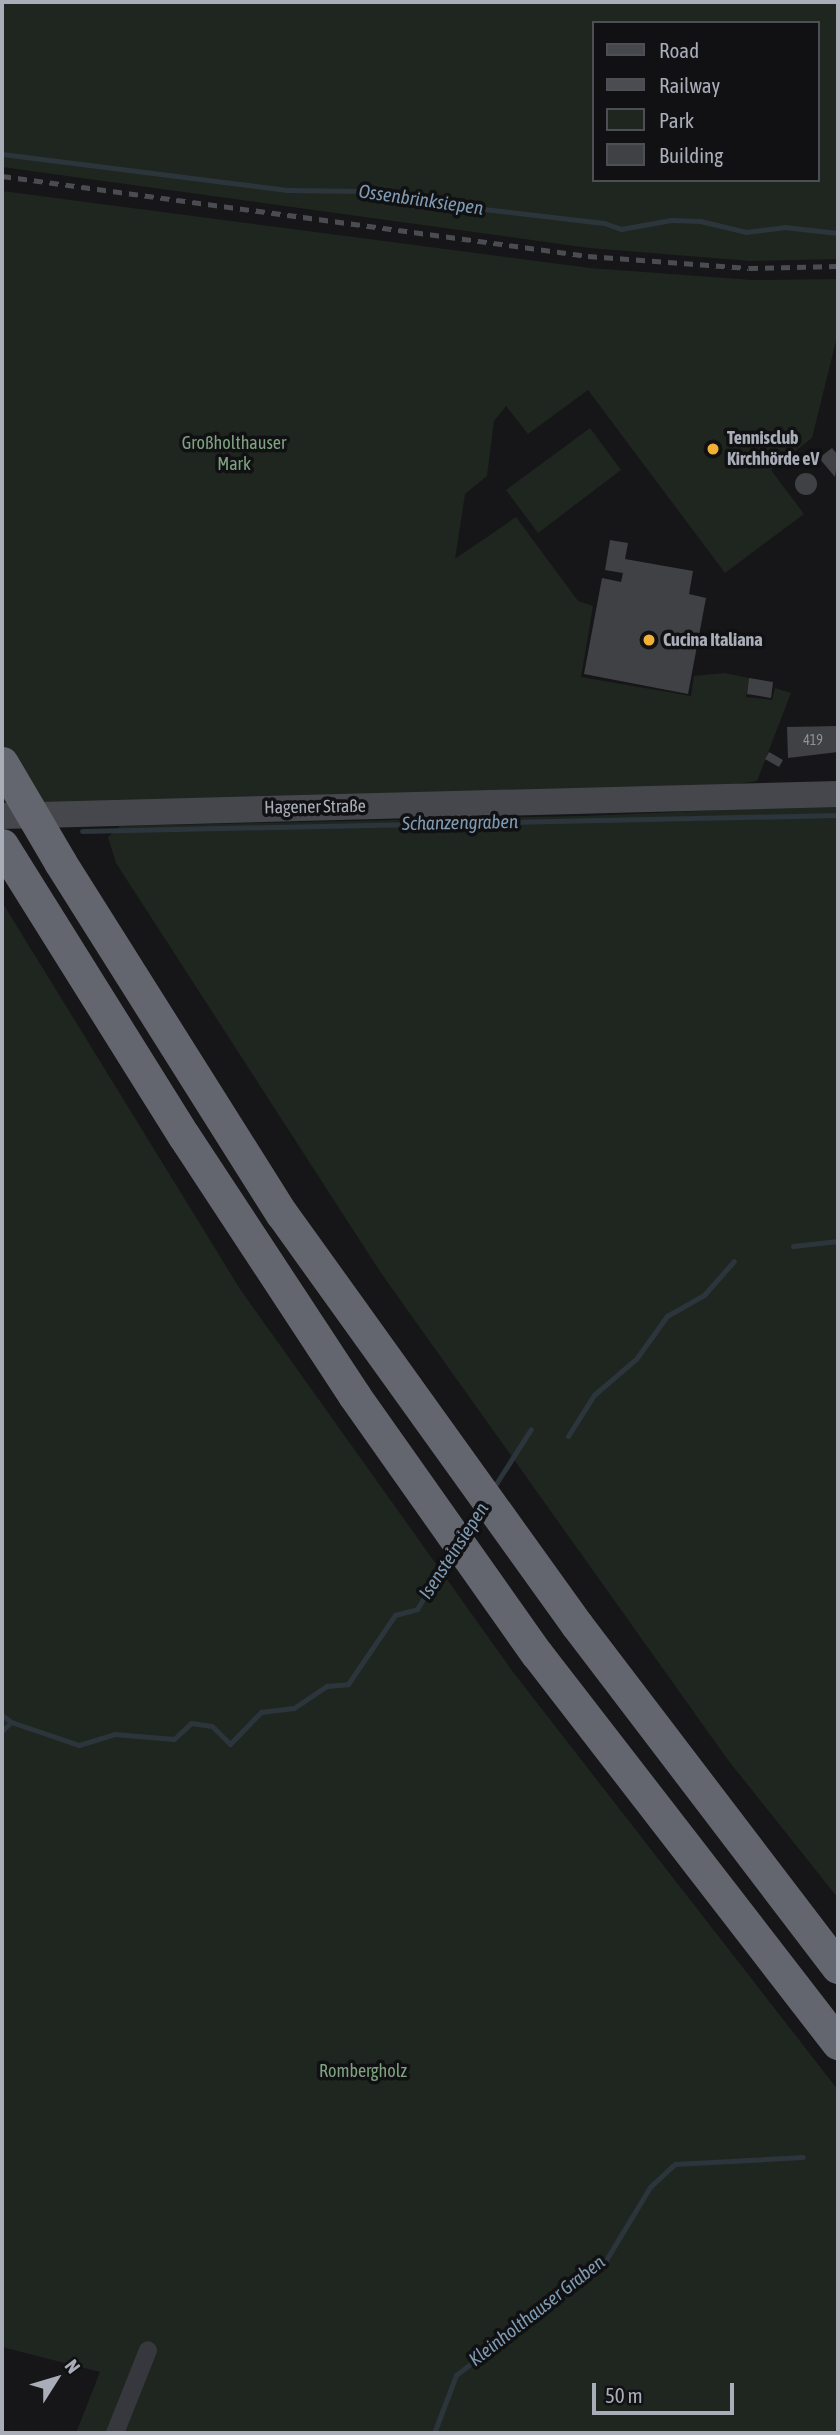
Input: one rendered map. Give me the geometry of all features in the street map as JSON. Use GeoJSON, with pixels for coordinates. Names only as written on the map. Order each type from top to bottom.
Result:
{"type":"FeatureCollection","features":[{"type":"Feature","properties":{"kind":"highway"},"geometry":{"type":"LineString","coordinates":[[2,762],[60,862],[282,1214],[577,1625],[838,1967]]}},
{"type":"Feature","properties":{"kind":"highway"},"geometry":{"type":"LineString","coordinates":[[8,855],[354,1395],[537,1654],[838,2043]]}},
{"type":"Feature","properties":{"kind":"main road","name":"Hagener Straße"},"geometry":{"type":"LineString","coordinates":[[2,816],[838,794]]}},
{"type":"Feature","properties":{"kind":"street"},"geometry":{"type":"LineString","coordinates":[[115,2433],[148,2350]]}},
{"type":"Feature","properties":{"kind":"green space"},"geometry":{"type":"Polygon","coordinates":[[[2,2],[838,2],[838,259],[750,261],[589,248],[2,167],[2,2]]]}},
{"type":"Feature","properties":{"kind":"green space","name":"Großholthauser Mark"},"geometry":{"type":"Polygon","coordinates":[[[2,191],[590,268],[752,280],[838,279],[838,333],[812,438],[771,470],[804,514],[725,573],[588,390],[528,434],[506,406],[494,421],[487,476],[465,494],[455,559],[516,517],[578,601],[593,606],[581,677],[691,696],[694,676],[724,673],[749,678],[746,697],[772,700],[775,688],[791,693],[757,781],[612,803],[2,816],[2,191]]]}},
{"type":"Feature","properties":{"kind":"green space"},"geometry":{"type":"Polygon","coordinates":[[[590,428],[621,470],[538,533],[506,490],[590,428]]]}},
{"type":"Feature","properties":{"kind":"green space"},"geometry":{"type":"Polygon","coordinates":[[[838,805],[838,1898],[728,1760],[381,1273],[116,863],[108,837],[120,826],[583,816],[838,805]]]}},
{"type":"Feature","properties":{"kind":"green space","name":"Rombergholz"},"geometry":{"type":"Polygon","coordinates":[[[2,902],[240,1289],[513,1672],[838,2090],[838,2433],[76,2433],[100,2372],[2,2347],[2,902]]]}},
{"type":"Feature","properties":{"kind":"building"},"geometry":{"type":"Polygon","coordinates":[[[832,448],[838,455],[835,477],[819,458],[832,448]]]}},
{"type":"Feature","properties":{"kind":"building"},"geometry":{"type":"Polygon","coordinates":[[[806,473],[814,476],[817,484],[814,492],[806,495],[798,492],[795,484],[798,476],[806,473]]]}},
{"type":"Feature","properties":{"kind":"building"},"geometry":{"type":"Polygon","coordinates":[[[610,540],[628,543],[625,559],[693,571],[689,594],[706,598],[688,694],[584,674],[602,578],[621,582],[623,573],[605,570],[610,540]]]}},
{"type":"Feature","properties":{"kind":"building"},"geometry":{"type":"Polygon","coordinates":[[[749,678],[773,682],[771,698],[747,694],[749,678]]]}},
{"type":"Feature","properties":{"kind":"building"},"geometry":{"type":"Polygon","coordinates":[[[838,726],[838,752],[788,758],[787,727],[838,726]]]}},
{"type":"Feature","properties":{"kind":"building"},"geometry":{"type":"Polygon","coordinates":[[[769,752],[783,760],[779,767],[765,759],[769,752]]]}},
{"type":"Feature","properties":{"kind":"waterway","name":"Ossenbrinksiepen"},"geometry":{"type":"LineString","coordinates":[[2,154],[288,190],[360,191],[388,198],[604,223],[621,229],[671,220],[700,221],[746,232],[784,227],[838,233]]}},
{"type":"Feature","properties":{"kind":"waterway","name":"Schanzengraben"},"geometry":{"type":"LineString","coordinates":[[82,831],[838,815]]}},
{"type":"Feature","properties":{"kind":"waterway","name":"Isensteinsiepen"},"geometry":{"type":"LineString","coordinates":[[793,1246],[838,1241]]}},
{"type":"Feature","properties":{"kind":"waterway","name":"Isensteinsiepen"},"geometry":{"type":"LineString","coordinates":[[568,1436],[594,1395],[636,1359],[667,1316],[704,1295],[734,1261]]}},
{"type":"Feature","properties":{"kind":"waterway","name":"Isensteinsiepen"},"geometry":{"type":"LineString","coordinates":[[492,1490],[531,1429]]}},
{"type":"Feature","properties":{"kind":"waterway","name":"Isensteinsiepen"},"geometry":{"type":"LineString","coordinates":[[466,1531],[480,1510]]}},
{"type":"Feature","properties":{"kind":"waterway","name":"Isensteinsiepen"},"geometry":{"type":"LineString","coordinates":[[2,1731],[11,1722],[79,1745],[114,1734],[174,1739],[191,1723],[212,1726],[230,1744],[261,1712],[294,1708],[327,1686],[348,1684],[395,1615],[417,1609],[451,1554]]}},
{"type":"Feature","properties":{"kind":"waterway"},"geometry":{"type":"LineString","coordinates":[[2,1715],[11,1722]]}},
{"type":"Feature","properties":{"kind":"waterway","name":"Kleinholthauser Graben"},"geometry":{"type":"LineString","coordinates":[[434,2433],[456,2375],[606,2260],[650,2187],[675,2164],[803,2157]]}},
{"type":"Feature","properties":{"kind":"railway"},"geometry":{"type":"LineString","coordinates":[[2,176],[588,256],[749,268],[838,266]]}},
{"type":"Feature","properties":{"kind":"place","name":"Tennisclub Kirchhörde eV"},"geometry":{"type":"Point","coordinates":[713,449]}},
{"type":"Feature","properties":{"kind":"place","name":"Cucina Italiana"},"geometry":{"type":"Point","coordinates":[649,640]}}]}
